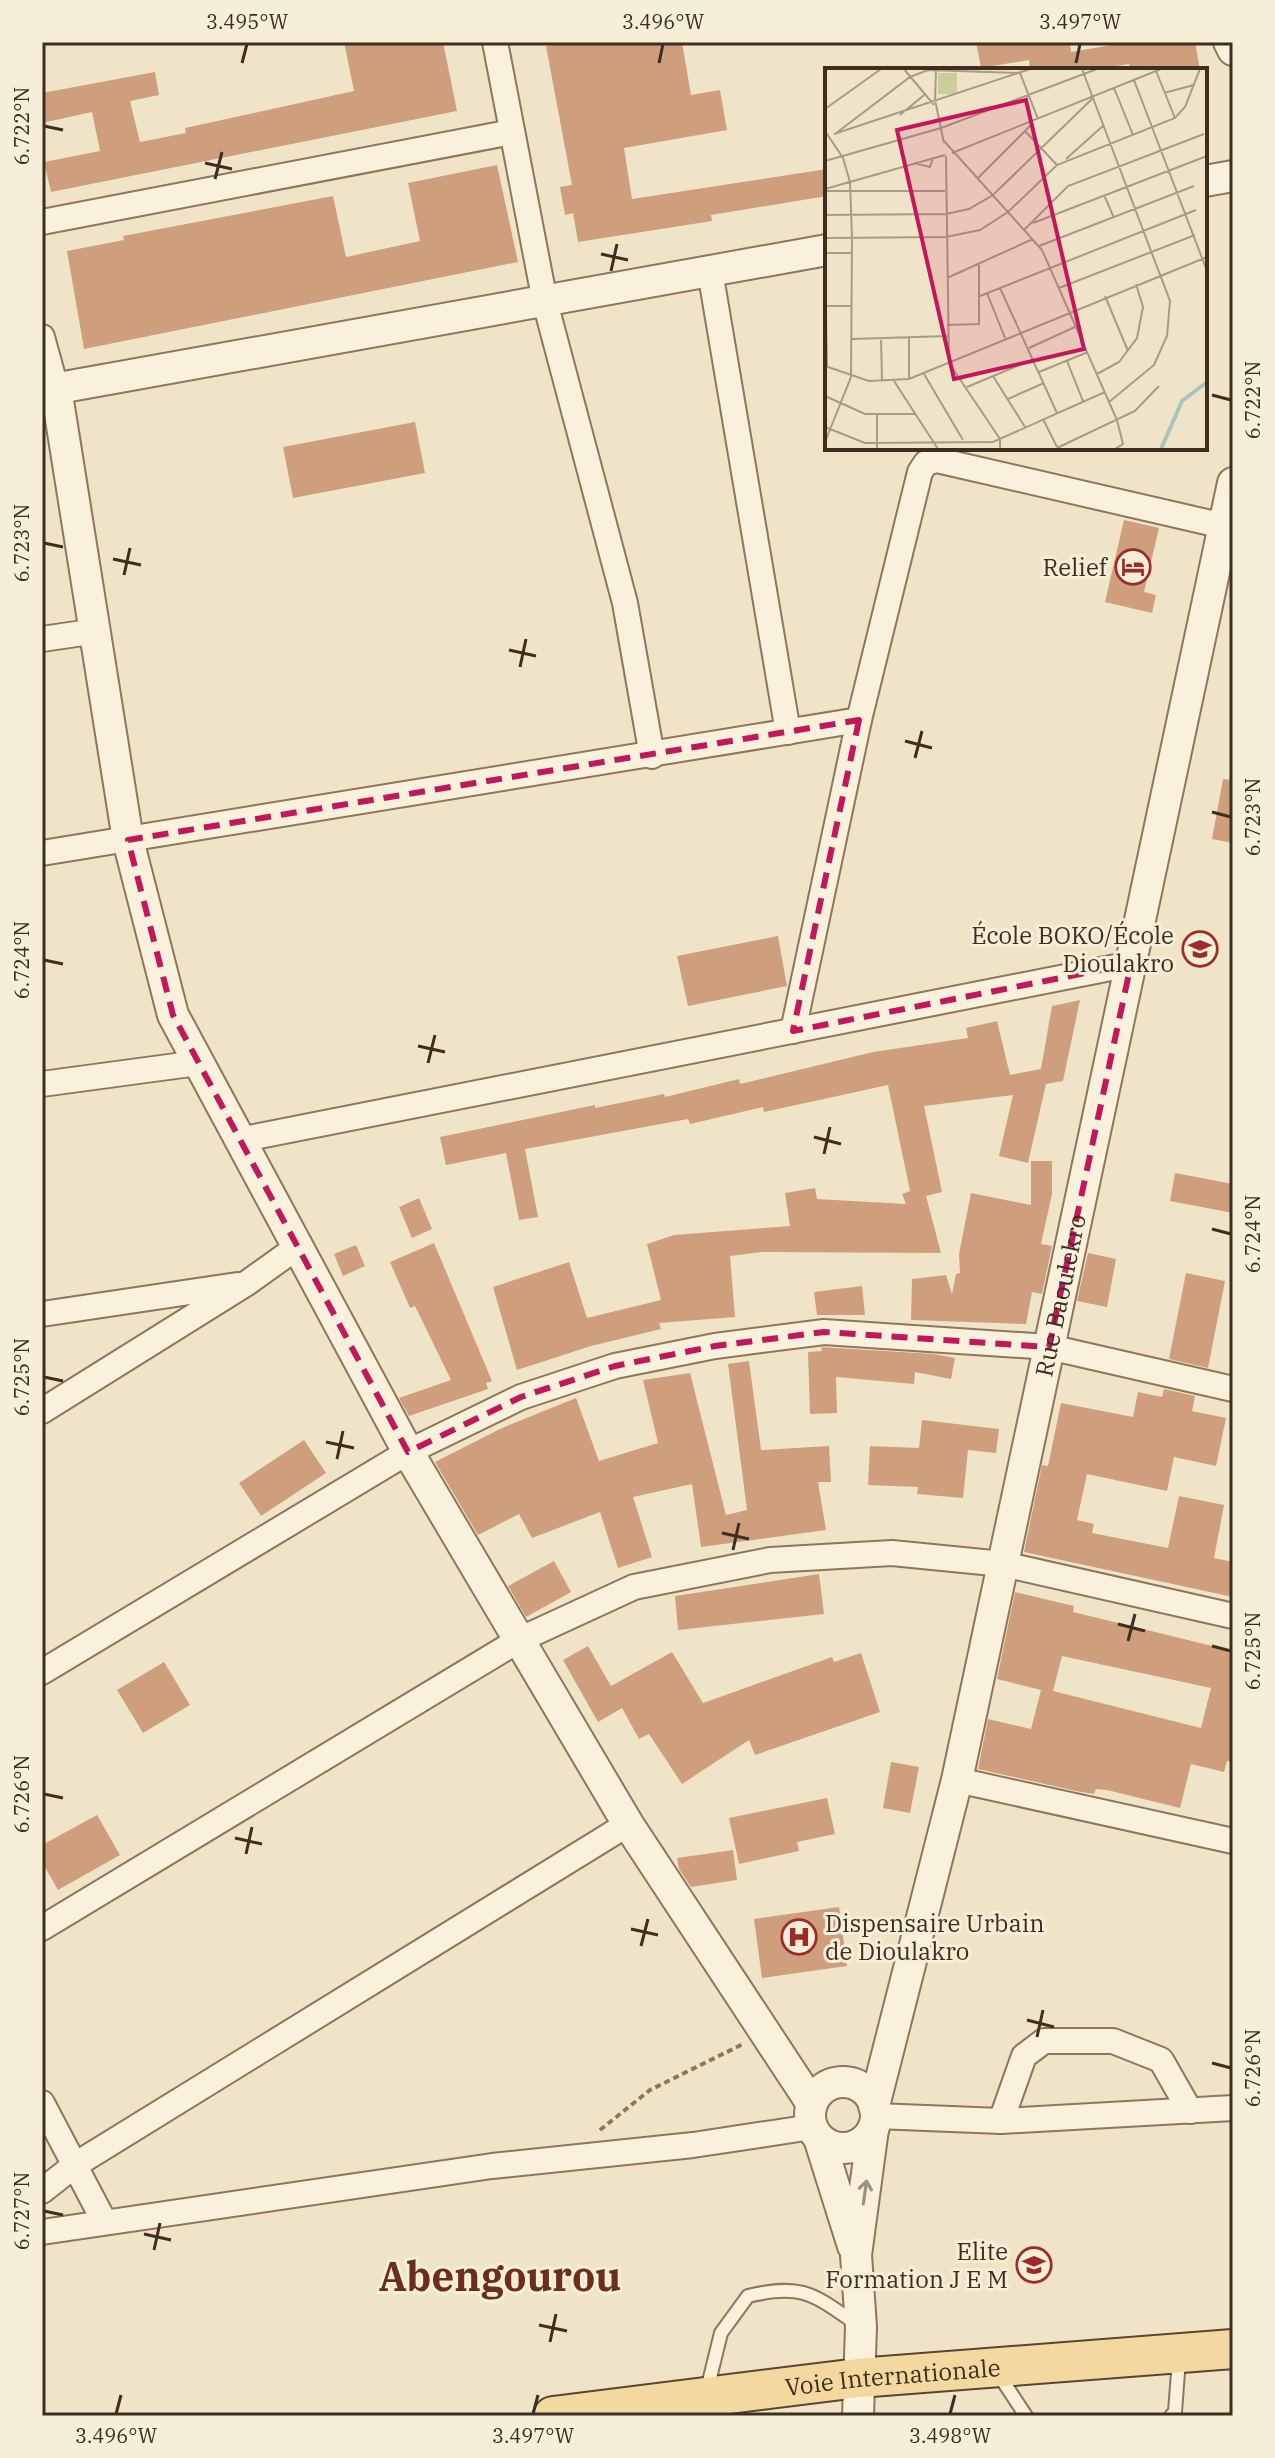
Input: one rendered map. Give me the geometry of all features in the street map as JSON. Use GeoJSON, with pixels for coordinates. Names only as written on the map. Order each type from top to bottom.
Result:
{"type":"FeatureCollection","features":[{"type":"Feature","properties":{"kind":"main road","name":"Voie Internationale"},"geometry":{"type":"LineString","coordinates":[[553,2416],[858,2378],[1233,2349]]}},
{"type":"Feature","properties":{"kind":"street"},"geometry":{"type":"LineString","coordinates":[[495,42],[545,302],[625,603],[652,756]]}},
{"type":"Feature","properties":{"kind":"street"},"geometry":{"type":"LineString","coordinates":[[1229,42],[1233,50]]}},
{"type":"Feature","properties":{"kind":"street"},"geometry":{"type":"LineString","coordinates":[[42,222],[512,132]]}},
{"type":"Feature","properties":{"kind":"street"},"geometry":{"type":"LineString","coordinates":[[1207,181],[1233,176]]}},
{"type":"Feature","properties":{"kind":"street"},"geometry":{"type":"LineString","coordinates":[[42,337],[49,390],[825,250]]}},
{"type":"Feature","properties":{"kind":"street"},"geometry":{"type":"LineString","coordinates":[[710,271],[788,732]]}},
{"type":"Feature","properties":{"kind":"street","name":"Rue Baoulekro"},"geometry":{"type":"LineString","coordinates":[[49,390],[97,631],[128,840],[173,1015],[408,1452],[628,1824],[763,2034],[814,2123],[856,2255]]}},
{"type":"Feature","properties":{"kind":"street"},"geometry":{"type":"LineString","coordinates":[[793,1031],[859,720],[920,472],[926,463],[937,460],[1224,526]]}},
{"type":"Feature","properties":{"kind":"street","name":"Rue Baoulekro"},"geometry":{"type":"LineString","coordinates":[[858,2416],[861,2327],[856,2255],[874,2117],[957,1780],[1233,483]]}},
{"type":"Feature","properties":{"kind":"street"},"geometry":{"type":"LineString","coordinates":[[42,639],[97,631]]}},
{"type":"Feature","properties":{"kind":"street"},"geometry":{"type":"LineString","coordinates":[[42,853],[859,720]]}},
{"type":"Feature","properties":{"kind":"street"},"geometry":{"type":"LineString","coordinates":[[239,1140],[1131,964]]}},
{"type":"Feature","properties":{"kind":"street"},"geometry":{"type":"LineString","coordinates":[[42,1084],[198,1063]]}},
{"type":"Feature","properties":{"kind":"street"},"geometry":{"type":"LineString","coordinates":[[42,1411],[247,1283],[296,1248]]}},
{"type":"Feature","properties":{"kind":"street"},"geometry":{"type":"LineString","coordinates":[[42,1314],[247,1283]]}},
{"type":"Feature","properties":{"kind":"street"},"geometry":{"type":"LineString","coordinates":[[42,1672],[408,1452],[521,1397],[615,1366],[715,1346],[824,1332],[1049,1347],[1233,1389]]}},
{"type":"Feature","properties":{"kind":"street"},"geometry":{"type":"LineString","coordinates":[[42,1928],[519,1640],[634,1587],[770,1560],[892,1553],[1003,1564],[1233,1616]]}},
{"type":"Feature","properties":{"kind":"street"},"geometry":{"type":"LineString","coordinates":[[957,1780],[1233,1841]]}},
{"type":"Feature","properties":{"kind":"street"},"geometry":{"type":"LineString","coordinates":[[42,2191],[75,2165],[628,1824]]}},
{"type":"Feature","properties":{"kind":"street"},"geometry":{"type":"LineString","coordinates":[[1001,2121],[1024,2056],[1044,2041],[1113,2041],[1161,2060],[1190,2111]]}},
{"type":"Feature","properties":{"kind":"street"},"geometry":{"type":"LineString","coordinates":[[843,2082],[862,2089],[874,2117],[863,2142],[848,2148],[832,2147],[814,2123],[824,2088],[843,2082]]}},
{"type":"Feature","properties":{"kind":"street"},"geometry":{"type":"LineString","coordinates":[[42,2103],[104,2221]]}},
{"type":"Feature","properties":{"kind":"street"},"geometry":{"type":"LineString","coordinates":[[874,2117],[1001,2121],[1233,2108]]}},
{"type":"Feature","properties":{"kind":"street"},"geometry":{"type":"LineString","coordinates":[[42,2232],[567,2156],[693,2145],[814,2123]]}},
{"type":"Feature","properties":{"kind":"lane"},"geometry":{"type":"LineString","coordinates":[[705,2397],[721,2333],[748,2296],[783,2287],[816,2296],[861,2327]]}},
{"type":"Feature","properties":{"kind":"lane"},"geometry":{"type":"LineString","coordinates":[[1171,2416],[1175,2412],[1180,2351]]}},
{"type":"Feature","properties":{"kind":"lane"},"geometry":{"type":"LineString","coordinates":[[994,2366],[1026,2416]]}},
{"type":"Feature","properties":{"kind":"path"},"geometry":{"type":"LineString","coordinates":[[567,2156],[650,2090],[763,2034]]}},
{"type":"Feature","properties":{"kind":"highlighted area"},"geometry":{"type":"Polygon","coordinates":[[[859,720],[793,1031],[1131,964],[1049,1347],[824,1332],[715,1346],[615,1366],[521,1397],[408,1452],[173,1015],[128,840],[859,720]]]}},
{"type":"Feature","properties":{"kind":"building"},"geometry":{"type":"Polygon","coordinates":[[[344,42],[443,42],[457,111],[51,192],[44,162],[100,151],[92,112],[42,123],[42,93],[155,72],[159,95],[130,101],[140,142],[186,133],[185,128],[354,91],[344,42]]]}},
{"type":"Feature","properties":{"kind":"building"},"geometry":{"type":"Polygon","coordinates":[[[574,42],[682,42],[691,95],[720,90],[727,130],[624,148],[632,199],[825,169],[825,196],[711,215],[712,221],[578,242],[573,213],[565,215],[560,187],[572,185],[546,46],[574,42]]]}},
{"type":"Feature","properties":{"kind":"building"},"geometry":{"type":"Polygon","coordinates":[[[976,42],[1070,42],[1071,52],[1129,42],[1195,42],[1200,68],[1130,68],[1129,64],[1104,68],[1030,68],[1029,60],[981,68],[976,42]]]}},
{"type":"Feature","properties":{"kind":"building"},"geometry":{"type":"Polygon","coordinates":[[[497,165],[518,262],[84,349],[67,251],[124,240],[123,236],[333,196],[346,257],[420,241],[408,183],[497,165]]]}},
{"type":"Feature","properties":{"kind":"building"},"geometry":{"type":"Polygon","coordinates":[[[415,422],[425,473],[293,498],[283,447],[415,422]]]}},
{"type":"Feature","properties":{"kind":"building"},"geometry":{"type":"Polygon","coordinates":[[[1124,520],[1159,528],[1144,592],[1156,595],[1152,613],[1105,602],[1124,520]]]}},
{"type":"Feature","properties":{"kind":"building"},"geometry":{"type":"Polygon","coordinates":[[[1223,779],[1233,780],[1233,843],[1212,839],[1223,779]]]}},
{"type":"Feature","properties":{"kind":"building"},"geometry":{"type":"Polygon","coordinates":[[[778,936],[787,986],[688,1006],[677,956],[778,936]]]}},
{"type":"Feature","properties":{"kind":"building"},"geometry":{"type":"Polygon","coordinates":[[[1080,1000],[1063,1081],[1046,1084],[1028,1163],[999,1156],[1013,1095],[924,1106],[942,1192],[926,1196],[941,1253],[762,1252],[730,1256],[735,1317],[659,1323],[661,1329],[591,1346],[517,1370],[493,1287],[569,1262],[587,1318],[661,1300],[647,1244],[674,1235],[790,1226],[785,1193],[815,1188],[817,1199],[906,1204],[902,1194],[910,1191],[888,1085],[764,1112],[763,1107],[690,1124],[688,1119],[525,1149],[538,1217],[519,1220],[506,1153],[446,1165],[440,1137],[595,1105],[595,1108],[664,1094],[665,1097],[739,1079],[740,1084],[873,1052],[968,1038],[966,1028],[997,1021],[1010,1075],[1041,1069],[1052,1006],[1080,1000]]]}},
{"type":"Feature","properties":{"kind":"building"},"geometry":{"type":"Polygon","coordinates":[[[1031,1161],[1052,1161],[1052,1194],[1041,1244],[1052,1246],[1042,1294],[1032,1292],[1026,1324],[911,1320],[912,1279],[946,1275],[952,1294],[956,1274],[960,1273],[959,1254],[971,1193],[1031,1205],[1031,1161]]]}},
{"type":"Feature","properties":{"kind":"building"},"geometry":{"type":"Polygon","coordinates":[[[1175,1173],[1233,1184],[1233,1213],[1170,1201],[1175,1173]]]}},
{"type":"Feature","properties":{"kind":"building"},"geometry":{"type":"Polygon","coordinates":[[[419,1198],[432,1229],[412,1238],[399,1207],[419,1198]]]}},
{"type":"Feature","properties":{"kind":"building"},"geometry":{"type":"Polygon","coordinates":[[[434,1243],[492,1381],[486,1383],[488,1389],[409,1416],[399,1398],[451,1380],[415,1306],[410,1308],[390,1262],[434,1243]]]}},
{"type":"Feature","properties":{"kind":"building"},"geometry":{"type":"Polygon","coordinates":[[[356,1245],[365,1266],[343,1276],[334,1254],[356,1245]]]}},
{"type":"Feature","properties":{"kind":"building"},"geometry":{"type":"Polygon","coordinates":[[[1088,1253],[1116,1259],[1107,1307],[1077,1301],[1088,1253]]]}},
{"type":"Feature","properties":{"kind":"building"},"geometry":{"type":"Polygon","coordinates":[[[1186,1273],[1225,1281],[1208,1368],[1169,1359],[1186,1273]]]}},
{"type":"Feature","properties":{"kind":"building"},"geometry":{"type":"Polygon","coordinates":[[[862,1286],[865,1315],[817,1315],[814,1292],[862,1286]]]}},
{"type":"Feature","properties":{"kind":"building"},"geometry":{"type":"Polygon","coordinates":[[[821,1347],[955,1358],[951,1379],[915,1372],[914,1384],[836,1377],[837,1413],[810,1414],[808,1352],[822,1351],[821,1347]]]}},
{"type":"Feature","properties":{"kind":"building"},"geometry":{"type":"Polygon","coordinates":[[[749,1361],[761,1450],[829,1446],[831,1482],[818,1482],[826,1530],[701,1547],[692,1484],[633,1497],[652,1557],[618,1568],[600,1512],[532,1538],[519,1514],[478,1535],[435,1462],[502,1428],[576,1398],[599,1461],[658,1443],[643,1380],[690,1373],[726,1515],[747,1510],[728,1364],[749,1361]]]}},
{"type":"Feature","properties":{"kind":"building"},"geometry":{"type":"Polygon","coordinates":[[[1164,1389],[1195,1396],[1192,1411],[1226,1418],[1216,1466],[1174,1457],[1167,1491],[1087,1474],[1077,1520],[1094,1524],[1092,1533],[1168,1548],[1179,1496],[1224,1505],[1214,1558],[1233,1562],[1233,1597],[1024,1552],[1042,1465],[1048,1466],[1061,1403],[1133,1417],[1138,1392],[1162,1397],[1164,1389]]]}},
{"type":"Feature","properties":{"kind":"building"},"geometry":{"type":"Polygon","coordinates":[[[922,1420],[999,1429],[996,1453],[968,1450],[963,1498],[917,1494],[918,1487],[868,1485],[870,1446],[919,1448],[922,1420]]]}},
{"type":"Feature","properties":{"kind":"building"},"geometry":{"type":"Polygon","coordinates":[[[304,1440],[326,1473],[261,1516],[239,1483],[304,1440]]]}},
{"type":"Feature","properties":{"kind":"building"},"geometry":{"type":"Polygon","coordinates":[[[554,1561],[571,1592],[526,1617],[508,1586],[554,1561]]]}},
{"type":"Feature","properties":{"kind":"building"},"geometry":{"type":"Polygon","coordinates":[[[819,1574],[824,1614],[678,1630],[675,1596],[819,1574]]]}},
{"type":"Feature","properties":{"kind":"building"},"geometry":{"type":"Polygon","coordinates":[[[1015,1592],[1074,1606],[1073,1612],[1233,1651],[1233,1762],[1227,1761],[1224,1772],[1191,1764],[1180,1808],[1107,1790],[1096,1789],[1094,1794],[978,1769],[988,1719],[1031,1729],[1041,1690],[997,1679],[1015,1592]],[[1062,1656],[1053,1691],[1201,1728],[1211,1688],[1062,1656]]]}},
{"type":"Feature","properties":{"kind":"building"},"geometry":{"type":"Polygon","coordinates":[[[588,1646],[611,1686],[672,1652],[703,1703],[832,1657],[834,1662],[861,1653],[880,1712],[755,1755],[749,1740],[682,1784],[649,1734],[639,1739],[622,1708],[598,1722],[563,1660],[588,1646]]]}},
{"type":"Feature","properties":{"kind":"building"},"geometry":{"type":"Polygon","coordinates":[[[164,1662],[190,1705],[143,1733],[117,1690],[164,1662]]]}},
{"type":"Feature","properties":{"kind":"building"},"geometry":{"type":"Polygon","coordinates":[[[891,1762],[919,1767],[910,1813],[883,1808],[891,1762]]]}},
{"type":"Feature","properties":{"kind":"building"},"geometry":{"type":"Polygon","coordinates":[[[827,1798],[835,1834],[797,1842],[799,1851],[739,1864],[729,1818],[827,1798]]]}},
{"type":"Feature","properties":{"kind":"building"},"geometry":{"type":"Polygon","coordinates":[[[97,1815],[120,1855],[58,1890],[42,1862],[42,1845],[97,1815]]]}},
{"type":"Feature","properties":{"kind":"building"},"geometry":{"type":"Polygon","coordinates":[[[733,1850],[737,1880],[691,1887],[679,1869],[677,1858],[733,1850]]]}},
{"type":"Feature","properties":{"kind":"building"},"geometry":{"type":"Polygon","coordinates":[[[839,1907],[847,1966],[762,1978],[754,1919],[839,1907]]]}},
{"type":"Feature","properties":{"kind":"place","name":"Relief"},"geometry":{"type":"Point","coordinates":[1133,567]}},
{"type":"Feature","properties":{"kind":"place","name":"École BOKO/École Dioulakro"},"geometry":{"type":"Point","coordinates":[1200,949]}},
{"type":"Feature","properties":{"kind":"place","name":"Dispensaire Urbain de Dioulakro"},"geometry":{"type":"Point","coordinates":[799,1937]}},
{"type":"Feature","properties":{"kind":"place","name":"Elite Formation J E M"},"geometry":{"type":"Point","coordinates":[1034,2265]}},
{"type":"Feature","properties":{"kind":"district","name":"Abengourou"},"geometry":{"type":"Point","coordinates":[500,2276]}}]}
